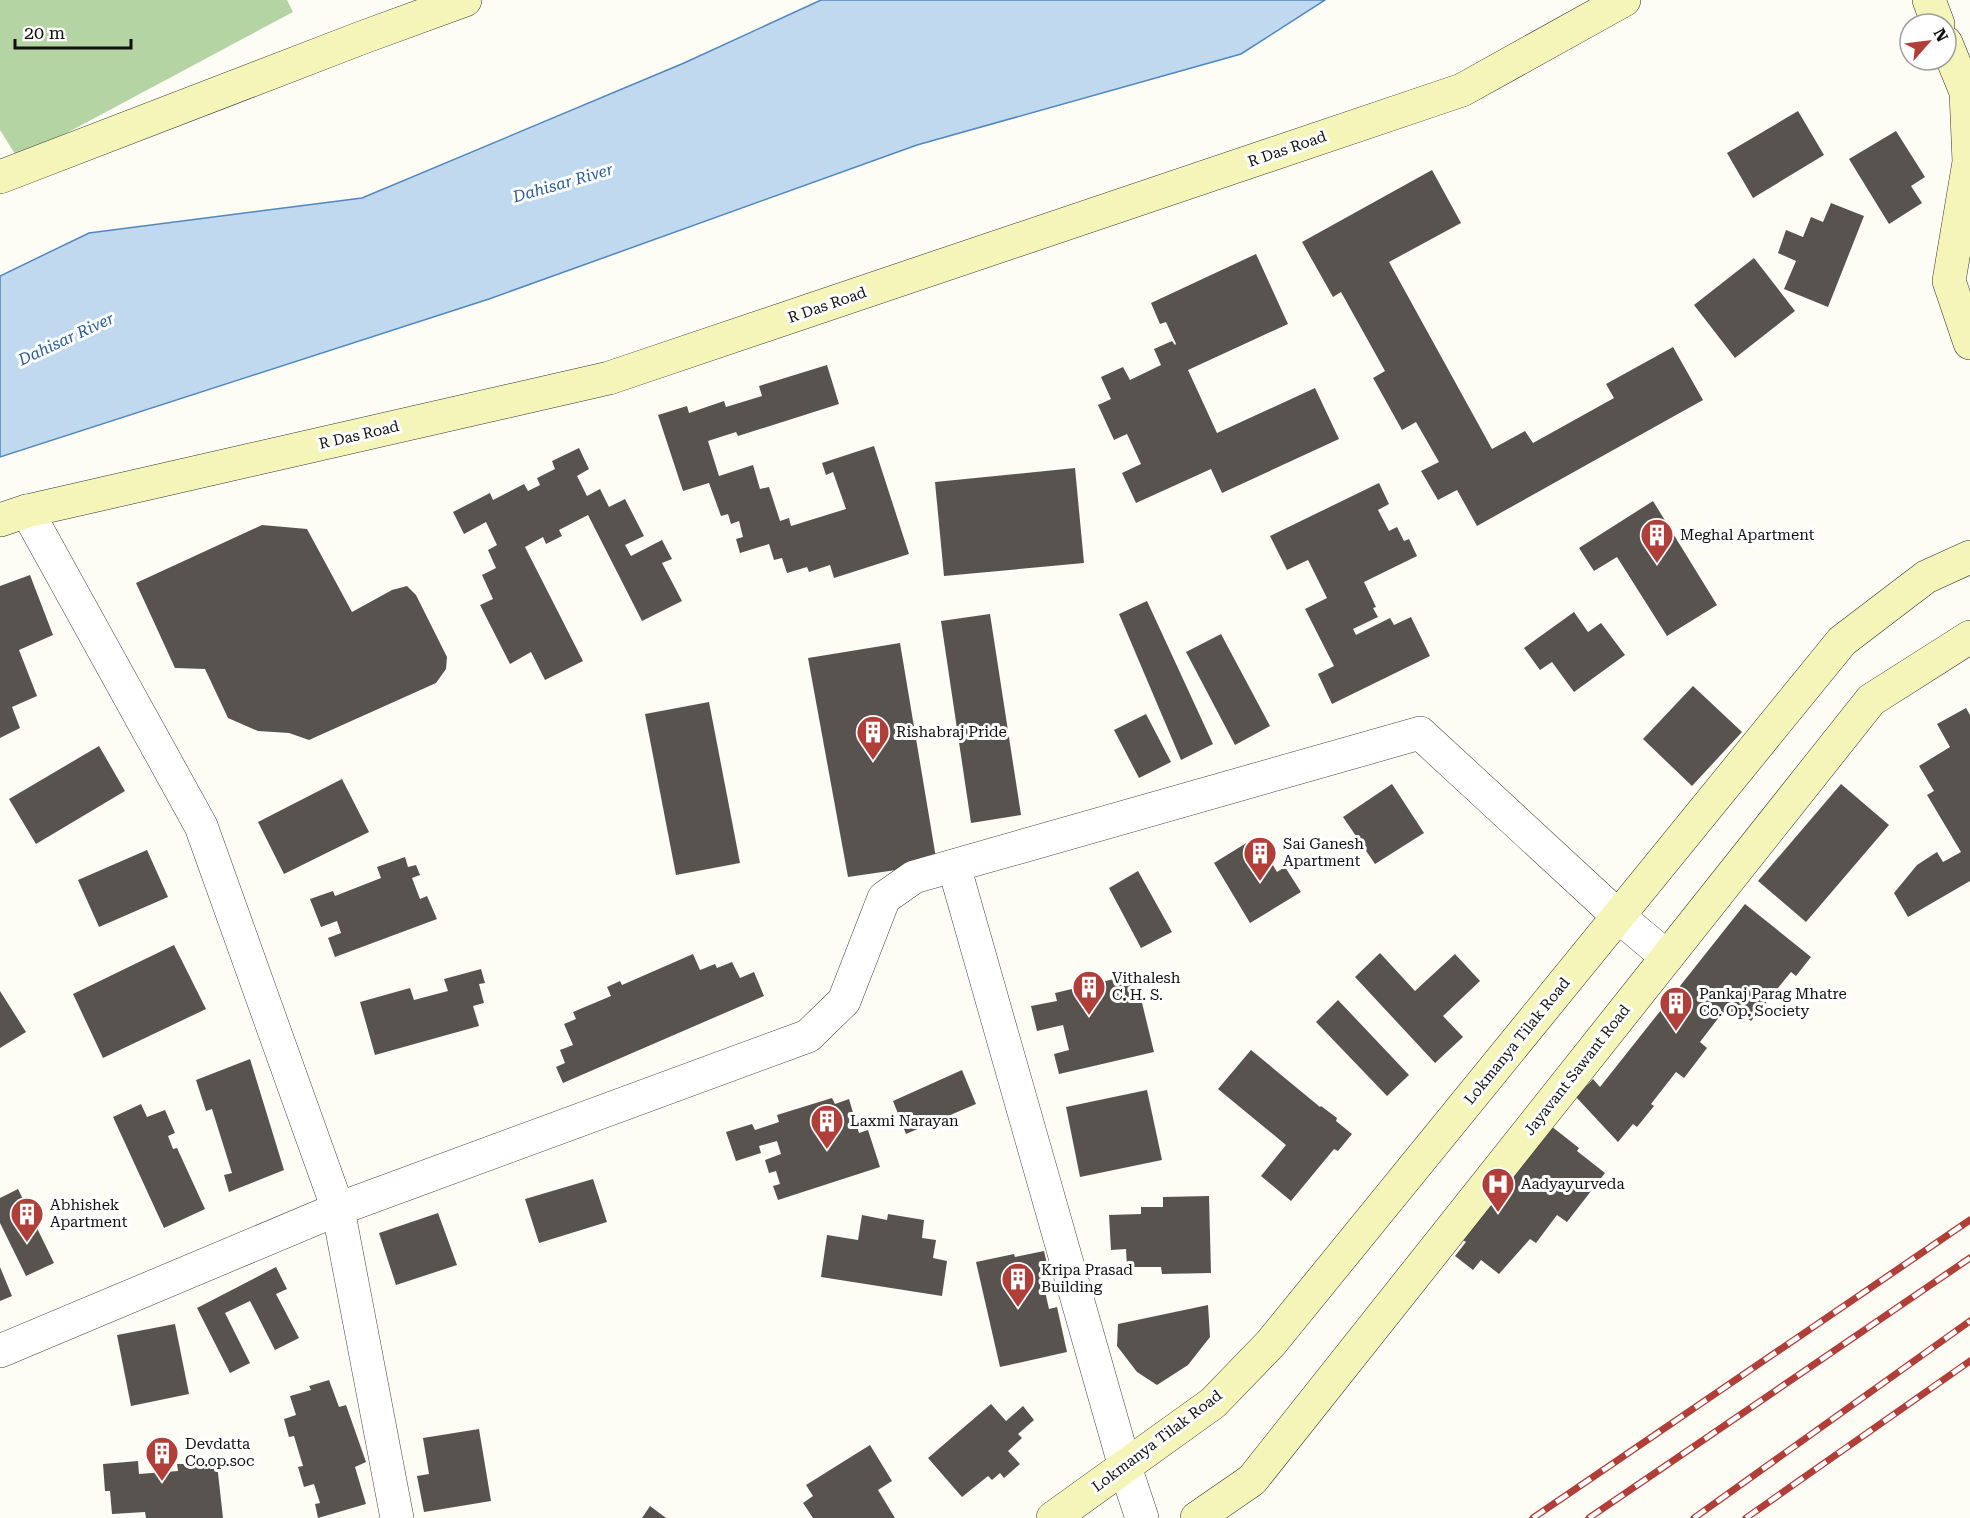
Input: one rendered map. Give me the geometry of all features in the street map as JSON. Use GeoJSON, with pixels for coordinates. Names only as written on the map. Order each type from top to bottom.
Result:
{"type":"FeatureCollection","features":[{"type":"Feature","properties":{"kind":"street"},"geometry":{"type":"LineString","coordinates":[[0,177],[465,0]]}},
{"type":"Feature","properties":{"kind":"street","name":"R Das Road"},"geometry":{"type":"LineString","coordinates":[[8,516],[609,378],[1462,90],[1624,0]]}},
{"type":"Feature","properties":{"kind":"street"},"geometry":{"type":"LineString","coordinates":[[1958,72],[1966,92],[1969,162],[1949,281],[1967,325]]}},
{"type":"Feature","properties":{"kind":"street"},"geometry":{"type":"LineString","coordinates":[[8,516],[201,826],[339,1209],[397,1518]]}},
{"type":"Feature","properties":{"kind":"street","name":"Lokmanya Tilak Road"},"geometry":{"type":"LineString","coordinates":[[1053,1518],[1213,1403],[1271,1343],[1842,641],[1926,577],[1970,557]]}},
{"type":"Feature","properties":{"kind":"street","name":"Jayavant Sawant Road"},"geometry":{"type":"LineString","coordinates":[[1197,1518],[1252,1480],[1871,700],[1970,637]]}},
{"type":"Feature","properties":{"kind":"street"},"geometry":{"type":"LineString","coordinates":[[0,1351],[339,1209],[808,1036],[844,1001],[884,898],[914,878],[1420,733],[1618,916],[1667,957]]}},
{"type":"Feature","properties":{"kind":"street"},"geometry":{"type":"LineString","coordinates":[[954,866],[1125,1467],[1142,1518]]}},
{"type":"Feature","properties":{"kind":"green space"},"geometry":{"type":"Polygon","coordinates":[[[0,0],[287,0],[293,12],[18,159],[0,130],[0,0]]]}},
{"type":"Feature","properties":{"kind":"water","name":"Dahisar River"},"geometry":{"type":"Polygon","coordinates":[[[821,0],[1325,0],[1241,54],[917,145],[489,299],[0,457],[0,276],[89,233],[362,198],[684,63],[821,0]]]}},
{"type":"Feature","properties":{"kind":"building"},"geometry":{"type":"Polygon","coordinates":[[[1798,111],[1824,155],[1753,198],[1727,153],[1798,111]]]}},
{"type":"Feature","properties":{"kind":"building"},"geometry":{"type":"Polygon","coordinates":[[[1896,131],[1925,177],[1911,186],[1922,203],[1889,224],[1849,159],[1896,131]]]}},
{"type":"Feature","properties":{"kind":"building"},"geometry":{"type":"Polygon","coordinates":[[[1432,170],[1461,223],[1389,262],[1492,449],[1525,431],[1533,443],[1614,398],[1606,384],[1673,347],[1703,400],[1477,526],[1457,490],[1438,500],[1421,471],[1439,462],[1416,422],[1402,430],[1373,378],[1385,371],[1341,292],[1333,297],[1302,242],[1432,170]]]}},
{"type":"Feature","properties":{"kind":"building"},"geometry":{"type":"Polygon","coordinates":[[[1831,203],[1864,216],[1828,307],[1784,289],[1796,261],[1778,253],[1786,230],[1803,237],[1811,217],[1823,222],[1831,203]]]}},
{"type":"Feature","properties":{"kind":"building"},"geometry":{"type":"Polygon","coordinates":[[[1256,254],[1288,324],[1188,370],[1217,433],[1315,388],[1339,439],[1222,493],[1211,469],[1136,503],[1122,473],[1141,464],[1127,434],[1114,440],[1098,405],[1111,399],[1101,377],[1123,367],[1130,380],[1161,365],[1154,349],[1172,341],[1176,344],[1166,322],[1160,324],[1151,303],[1256,254]]]}},
{"type":"Feature","properties":{"kind":"building"},"geometry":{"type":"Polygon","coordinates":[[[1754,258],[1795,311],[1735,358],[1694,305],[1754,258]]]}},
{"type":"Feature","properties":{"kind":"building"},"geometry":{"type":"Polygon","coordinates":[[[827,365],[839,404],[738,436],[736,432],[708,441],[719,476],[753,465],[760,489],[769,487],[780,521],[789,518],[791,526],[846,509],[833,472],[826,475],[822,463],[874,446],[909,554],[834,578],[830,565],[809,572],[807,567],[787,573],[782,558],[774,560],[769,544],[740,553],[736,539],[743,537],[739,521],[731,524],[728,514],[721,516],[709,483],[683,491],[658,415],[687,406],[689,413],[724,401],[726,407],[762,396],[759,386],[827,365]]]}},
{"type":"Feature","properties":{"kind":"building"},"geometry":{"type":"Polygon","coordinates":[[[579,448],[589,469],[577,476],[587,496],[600,489],[609,507],[625,499],[644,536],[625,545],[631,556],[662,540],[672,559],[662,563],[682,601],[642,621],[588,515],[559,530],[562,536],[546,544],[543,537],[525,547],[583,661],[545,680],[531,652],[510,664],[480,605],[493,599],[482,575],[496,568],[488,550],[497,545],[486,522],[464,534],[453,512],[490,493],[493,500],[524,484],[528,491],[540,485],[537,478],[555,469],[552,461],[579,448]]]}},
{"type":"Feature","properties":{"kind":"building"},"geometry":{"type":"Polygon","coordinates":[[[1075,468],[1084,563],[944,576],[935,482],[1075,468]]]}},
{"type":"Feature","properties":{"kind":"building"},"geometry":{"type":"Polygon","coordinates":[[[1379,483],[1389,504],[1378,510],[1389,531],[1397,527],[1404,541],[1409,539],[1417,556],[1364,582],[1376,607],[1373,608],[1378,617],[1353,629],[1356,635],[1390,618],[1394,625],[1411,617],[1430,656],[1332,704],[1318,674],[1334,666],[1305,609],[1327,598],[1308,560],[1287,570],[1270,536],[1379,483]]]}},
{"type":"Feature","properties":{"kind":"building","name":"Meghal Apartment"},"geometry":{"type":"Polygon","coordinates":[[[1653,501],[1717,605],[1667,636],[1617,557],[1594,571],[1579,548],[1653,501]]]}},
{"type":"Feature","properties":{"kind":"building"},"geometry":{"type":"Polygon","coordinates":[[[262,525],[307,529],[352,612],[392,590],[407,586],[416,595],[447,657],[446,669],[436,683],[309,740],[289,733],[258,731],[228,718],[205,669],[175,668],[136,583],[262,525]]]}},
{"type":"Feature","properties":{"kind":"building"},"geometry":{"type":"Polygon","coordinates":[[[30,575],[53,635],[19,650],[37,696],[12,707],[20,728],[0,738],[0,586],[30,575]]]}},
{"type":"Feature","properties":{"kind":"building"},"geometry":{"type":"Polygon","coordinates":[[[1147,601],[1213,744],[1181,760],[1119,614],[1147,601]]]}},
{"type":"Feature","properties":{"kind":"building"},"geometry":{"type":"Polygon","coordinates":[[[1574,612],[1588,632],[1601,623],[1625,655],[1574,692],[1552,662],[1540,670],[1524,648],[1574,612]]]}},
{"type":"Feature","properties":{"kind":"building"},"geometry":{"type":"Polygon","coordinates":[[[990,614],[1021,815],[971,823],[941,621],[990,614]]]}},
{"type":"Feature","properties":{"kind":"building"},"geometry":{"type":"Polygon","coordinates":[[[1221,634],[1270,726],[1235,745],[1186,652],[1221,634]]]}},
{"type":"Feature","properties":{"kind":"building","name":"Rishabraj Pride"},"geometry":{"type":"Polygon","coordinates":[[[900,643],[937,864],[848,877],[808,658],[900,643]]]}},
{"type":"Feature","properties":{"kind":"building"},"geometry":{"type":"Polygon","coordinates":[[[1693,686],[1742,732],[1692,786],[1643,739],[1693,686]]]}},
{"type":"Feature","properties":{"kind":"building"},"geometry":{"type":"Polygon","coordinates":[[[709,702],[740,863],[676,875],[645,714],[709,702]]]}},
{"type":"Feature","properties":{"kind":"building"},"geometry":{"type":"Polygon","coordinates":[[[1966,708],[1970,715],[1970,881],[1908,917],[1894,893],[1917,865],[1937,852],[1943,862],[1961,852],[1927,795],[1934,791],[1919,766],[1950,747],[1937,724],[1966,708]]]}},
{"type":"Feature","properties":{"kind":"building"},"geometry":{"type":"Polygon","coordinates":[[[1146,714],[1171,762],[1139,778],[1114,730],[1146,714]]]}},
{"type":"Feature","properties":{"kind":"building"},"geometry":{"type":"Polygon","coordinates":[[[99,746],[125,791],[36,844],[9,799],[99,746]]]}},
{"type":"Feature","properties":{"kind":"building"},"geometry":{"type":"Polygon","coordinates":[[[342,779],[369,832],[284,874],[258,822],[342,779]]]}},
{"type":"Feature","properties":{"kind":"building"},"geometry":{"type":"Polygon","coordinates":[[[1392,784],[1424,833],[1375,864],[1343,817],[1392,784]]]}},
{"type":"Feature","properties":{"kind":"building"},"geometry":{"type":"Polygon","coordinates":[[[1841,784],[1889,825],[1806,922],[1758,881],[1841,784]]]}},
{"type":"Feature","properties":{"kind":"building","name":"Sai Ganesh Apartment"},"geometry":{"type":"Polygon","coordinates":[[[1256,837],[1277,872],[1285,867],[1301,892],[1250,923],[1214,863],[1256,837]]]}},
{"type":"Feature","properties":{"kind":"building"},"geometry":{"type":"Polygon","coordinates":[[[147,850],[168,897],[99,927],[78,880],[147,850]]]}},
{"type":"Feature","properties":{"kind":"building"},"geometry":{"type":"Polygon","coordinates":[[[405,857],[408,867],[416,865],[420,875],[412,878],[420,899],[427,896],[437,919],[335,957],[328,938],[341,933],[337,921],[321,927],[310,899],[333,891],[335,896],[381,878],[377,867],[405,857]]]}},
{"type":"Feature","properties":{"kind":"building"},"geometry":{"type":"Polygon","coordinates":[[[1138,871],[1172,932],[1141,948],[1109,888],[1138,871]]]}},
{"type":"Feature","properties":{"kind":"building","name":"Pankaj Parag Mhatre Co. Op. Society"},"geometry":{"type":"Polygon","coordinates":[[[1745,904],[1811,957],[1796,976],[1791,972],[1751,1021],[1737,1010],[1731,1018],[1723,1012],[1700,1042],[1707,1048],[1684,1078],[1676,1072],[1651,1104],[1654,1106],[1637,1127],[1633,1124],[1618,1142],[1576,1097],[1593,1079],[1600,1087],[1745,904]]]}},
{"type":"Feature","properties":{"kind":"building"},"geometry":{"type":"Polygon","coordinates":[[[174,945],[206,1009],[103,1058],[73,994],[174,945]]]}},
{"type":"Feature","properties":{"kind":"building"},"geometry":{"type":"Polygon","coordinates":[[[1380,953],[1415,991],[1455,954],[1480,981],[1443,1016],[1463,1037],[1435,1063],[1355,977],[1380,953]]]}},
{"type":"Feature","properties":{"kind":"building"},"geometry":{"type":"Polygon","coordinates":[[[693,954],[700,970],[715,964],[717,968],[732,962],[740,978],[754,972],[764,996],[563,1083],[556,1067],[565,1063],[560,1050],[573,1045],[564,1024],[576,1019],[573,1012],[611,996],[607,987],[620,981],[622,985],[693,954]]]}},
{"type":"Feature","properties":{"kind":"building"},"geometry":{"type":"Polygon","coordinates":[[[481,969],[485,983],[479,984],[484,1003],[473,1006],[479,1026],[375,1055],[360,1002],[410,988],[414,1000],[448,991],[444,979],[481,969]]]}},
{"type":"Feature","properties":{"kind":"building","name":"Vithalesh C. H. S."},"geometry":{"type":"Polygon","coordinates":[[[1135,974],[1154,1052],[1059,1074],[1054,1054],[1069,1050],[1063,1025],[1037,1031],[1031,1006],[1057,1001],[1055,993],[1135,974]]]}},
{"type":"Feature","properties":{"kind":"building"},"geometry":{"type":"Polygon","coordinates":[[[0,991],[26,1032],[0,1048],[0,991]]]}},
{"type":"Feature","properties":{"kind":"building"},"geometry":{"type":"Polygon","coordinates":[[[1338,1000],[1409,1075],[1387,1096],[1316,1022],[1338,1000]]]}},
{"type":"Feature","properties":{"kind":"building"},"geometry":{"type":"Polygon","coordinates":[[[1251,1050],[1320,1107],[1337,1118],[1336,1121],[1352,1134],[1338,1151],[1334,1149],[1291,1201],[1261,1176],[1286,1145],[1218,1089],[1251,1050]]]}},
{"type":"Feature","properties":{"kind":"building"},"geometry":{"type":"Polygon","coordinates":[[[250,1059],[284,1170],[229,1192],[224,1175],[232,1173],[212,1109],[206,1111],[196,1080],[250,1059]]]}},
{"type":"Feature","properties":{"kind":"building"},"geometry":{"type":"Polygon","coordinates":[[[962,1070],[976,1104],[906,1134],[893,1101],[962,1070]]]}},
{"type":"Feature","properties":{"kind":"building"},"geometry":{"type":"Polygon","coordinates":[[[1147,1090],[1162,1160],[1080,1177],[1066,1107],[1147,1090]]]}},
{"type":"Feature","properties":{"kind":"building","name":"Laxmi Narayan"},"geometry":{"type":"Polygon","coordinates":[[[832,1098],[835,1104],[849,1099],[859,1133],[868,1130],[880,1167],[778,1200],[773,1186],[780,1184],[776,1171],[769,1173],[765,1160],[781,1154],[777,1141],[759,1146],[761,1153],[736,1161],[726,1132],[752,1124],[755,1130],[779,1122],[777,1115],[832,1098]]]}},
{"type":"Feature","properties":{"kind":"building"},"geometry":{"type":"Polygon","coordinates":[[[141,1104],[147,1117],[165,1110],[175,1133],[168,1136],[173,1149],[177,1148],[205,1209],[164,1228],[113,1117],[141,1104]]]}},
{"type":"Feature","properties":{"kind":"building"},"geometry":{"type":"Polygon","coordinates":[[[1551,1126],[1605,1173],[1567,1222],[1557,1215],[1536,1243],[1530,1239],[1499,1274],[1481,1260],[1473,1270],[1455,1256],[1466,1242],[1457,1236],[1551,1126]]]}},
{"type":"Feature","properties":{"kind":"building"},"geometry":{"type":"Polygon","coordinates":[[[593,1179],[607,1222],[539,1243],[525,1199],[593,1179]]]}},
{"type":"Feature","properties":{"kind":"building","name":"Abhishek Apartment"},"geometry":{"type":"Polygon","coordinates":[[[18,1189],[54,1263],[26,1276],[0,1223],[0,1198],[18,1189]]]}},
{"type":"Feature","properties":{"kind":"building"},"geometry":{"type":"Polygon","coordinates":[[[1209,1196],[1211,1273],[1162,1274],[1161,1267],[1127,1267],[1126,1249],[1111,1250],[1109,1215],[1141,1214],[1141,1207],[1163,1207],[1163,1197],[1209,1196]]]}},
{"type":"Feature","properties":{"kind":"building"},"geometry":{"type":"Polygon","coordinates":[[[438,1213],[457,1265],[396,1285],[379,1233],[438,1213]]]}},
{"type":"Feature","properties":{"kind":"building"},"geometry":{"type":"Polygon","coordinates":[[[888,1214],[924,1220],[922,1238],[936,1240],[933,1258],[947,1261],[942,1296],[821,1277],[827,1235],[858,1240],[862,1215],[887,1220],[888,1214]]]}},
{"type":"Feature","properties":{"kind":"building","name":"Kripa Prasad Building"},"geometry":{"type":"Polygon","coordinates":[[[1044,1251],[1050,1277],[1042,1278],[1049,1309],[1057,1307],[1067,1352],[1000,1367],[976,1262],[1014,1254],[1015,1257],[1044,1251]]]}},
{"type":"Feature","properties":{"kind":"building"},"geometry":{"type":"Polygon","coordinates":[[[0,1267],[12,1296],[0,1301],[0,1267]]]}},
{"type":"Feature","properties":{"kind":"building"},"geometry":{"type":"Polygon","coordinates":[[[276,1267],[287,1289],[276,1294],[299,1338],[275,1350],[250,1301],[225,1313],[250,1363],[230,1373],[197,1308],[276,1267]]]}},
{"type":"Feature","properties":{"kind":"building"},"geometry":{"type":"Polygon","coordinates":[[[1208,1305],[1210,1337],[1188,1365],[1157,1385],[1137,1372],[1117,1346],[1118,1324],[1208,1305]]]}},
{"type":"Feature","properties":{"kind":"building"},"geometry":{"type":"Polygon","coordinates":[[[175,1324],[189,1394],[131,1406],[117,1335],[175,1324]]]}},
{"type":"Feature","properties":{"kind":"building"},"geometry":{"type":"Polygon","coordinates":[[[329,1380],[339,1407],[346,1405],[366,1462],[355,1467],[366,1504],[318,1518],[315,1504],[320,1503],[314,1484],[304,1487],[298,1467],[303,1466],[294,1436],[289,1437],[284,1419],[296,1415],[290,1396],[311,1390],[309,1386],[329,1380]]]}},
{"type":"Feature","properties":{"kind":"building"},"geometry":{"type":"Polygon","coordinates":[[[991,1404],[1006,1421],[1023,1406],[1034,1420],[1018,1434],[1022,1438],[1008,1451],[1020,1464],[1004,1478],[1000,1473],[992,1480],[988,1476],[962,1497],[928,1458],[991,1404]]]}},
{"type":"Feature","properties":{"kind":"building"},"geometry":{"type":"Polygon","coordinates":[[[479,1429],[491,1501],[424,1512],[417,1476],[429,1474],[423,1438],[479,1429]]]}},
{"type":"Feature","properties":{"kind":"building"},"geometry":{"type":"Polygon","coordinates":[[[870,1445],[892,1481],[878,1490],[895,1518],[813,1518],[803,1503],[813,1496],[806,1485],[870,1445]]]}},
{"type":"Feature","properties":{"kind":"building","name":"Devdatta Co.op.soc"},"geometry":{"type":"Polygon","coordinates":[[[138,1461],[139,1474],[178,1471],[177,1464],[217,1464],[223,1518],[146,1518],[145,1512],[112,1514],[110,1491],[105,1491],[103,1464],[138,1461]]]}},
{"type":"Feature","properties":{"kind":"building"},"geometry":{"type":"Polygon","coordinates":[[[650,1506],[666,1518],[642,1518],[650,1506]]]}},
{"type":"Feature","properties":{"kind":"railway"},"geometry":{"type":"LineString","coordinates":[[1533,1518],[1970,1220]]}},
{"type":"Feature","properties":{"kind":"railway"},"geometry":{"type":"LineString","coordinates":[[1589,1518],[1970,1258]]}},
{"type":"Feature","properties":{"kind":"railway"},"geometry":{"type":"LineString","coordinates":[[1694,1518],[1970,1321]]}},
{"type":"Feature","properties":{"kind":"railway"},"geometry":{"type":"LineString","coordinates":[[1746,1518],[1970,1361]]}},
{"type":"Feature","properties":{"kind":"place","name":"Meghal Apartment"},"geometry":{"type":"Point","coordinates":[1657,564]}},
{"type":"Feature","properties":{"kind":"place","name":"Rishabraj Pride"},"geometry":{"type":"Point","coordinates":[873,761]}},
{"type":"Feature","properties":{"kind":"place","name":"Sai Ganesh Apartment"},"geometry":{"type":"Point","coordinates":[1260,882]}},
{"type":"Feature","properties":{"kind":"place","name":"Vithalesh C. H. S."},"geometry":{"type":"Point","coordinates":[1089,1016]}},
{"type":"Feature","properties":{"kind":"place","name":"Pankaj Parag Mhatre Co. Op. Society"},"geometry":{"type":"Point","coordinates":[1676,1032]}},
{"type":"Feature","properties":{"kind":"place","name":"Laxmi Narayan"},"geometry":{"type":"Point","coordinates":[827,1150]}},
{"type":"Feature","properties":{"kind":"place","name":"Aadyayurveda"},"geometry":{"type":"Point","coordinates":[1498,1213]}},
{"type":"Feature","properties":{"kind":"place","name":"Abhishek Apartment"},"geometry":{"type":"Point","coordinates":[27,1243]}},
{"type":"Feature","properties":{"kind":"place","name":"Kripa Prasad Building"},"geometry":{"type":"Point","coordinates":[1018,1308]}},
{"type":"Feature","properties":{"kind":"place","name":"Devdatta Co.op.soc"},"geometry":{"type":"Point","coordinates":[162,1482]}}]}
